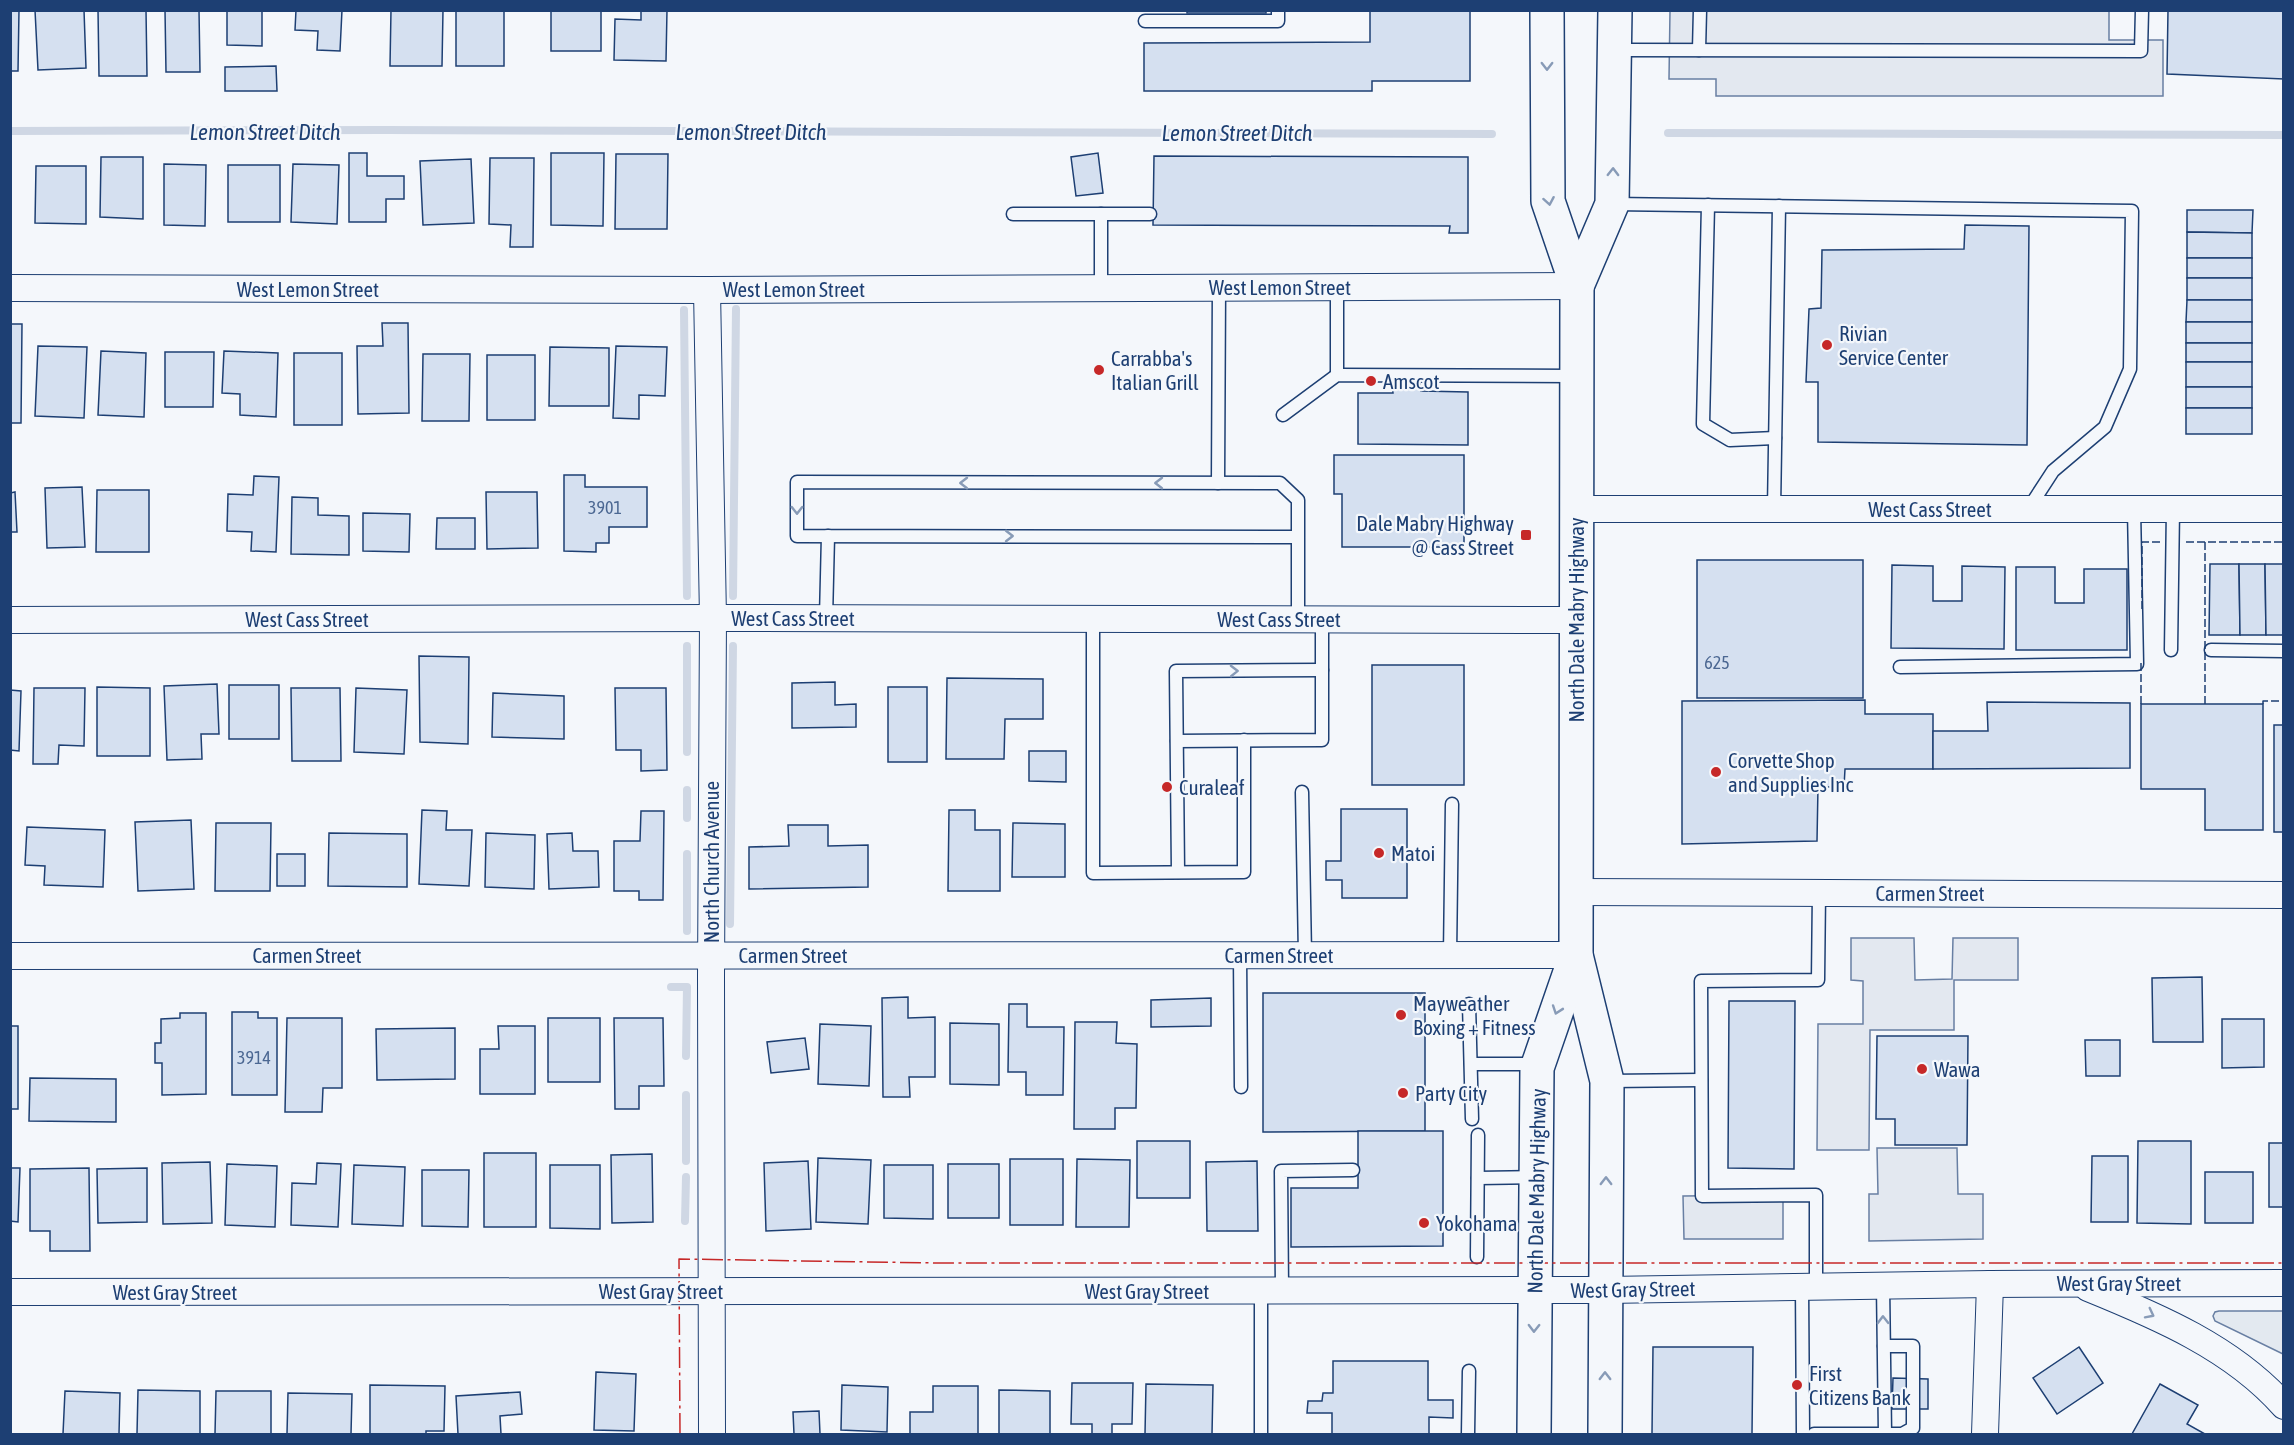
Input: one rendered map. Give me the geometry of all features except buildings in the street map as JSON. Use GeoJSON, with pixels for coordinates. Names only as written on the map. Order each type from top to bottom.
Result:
{"type":"FeatureCollection","features":[{"type":"Feature","properties":{"kind":"main road","name":"North Dale Mabry Highway"},"geometry":{"type":"LineString","coordinates":[[1547,10],[1548,201],[1577,286],[1576,955],[1607,1081],[1605,1434]]}},
{"type":"Feature","properties":{"kind":"main road","name":"North Dale Mabry Highway"},"geometry":{"type":"LineString","coordinates":[[1577,286],[1612,204],[1615,10]]}},
{"type":"Feature","properties":{"kind":"main road","name":"North Dale Mabry Highway"},"geometry":{"type":"LineString","coordinates":[[1534,1434],[1539,1065],[1576,955]]}},
{"type":"Feature","properties":{"kind":"street","name":"West Lemon Street"},"geometry":{"type":"LineString","coordinates":[[10,288],[707,290],[1577,286]]}},
{"type":"Feature","properties":{"kind":"street","name":"North Church Avenue"},"geometry":{"type":"LineString","coordinates":[[707,290],[713,618],[712,1434]]}},
{"type":"Feature","properties":{"kind":"street","name":"West Cass Street"},"geometry":{"type":"LineString","coordinates":[[1576,509],[2283,509]]}},
{"type":"Feature","properties":{"kind":"street","name":"West Cass Street"},"geometry":{"type":"LineString","coordinates":[[10,620],[713,618],[1576,620]]}},
{"type":"Feature","properties":{"kind":"street","name":"Carmen Street"},"geometry":{"type":"LineString","coordinates":[[1576,892],[2283,895]]}},
{"type":"Feature","properties":{"kind":"street","name":"Carmen Street"},"geometry":{"type":"LineString","coordinates":[[10,956],[1576,955]]}},
{"type":"Feature","properties":{"kind":"street","name":"West Gray Street"},"geometry":{"type":"LineString","coordinates":[[10,1292],[1606,1290],[1883,1285],[2283,1283]]}},
{"type":"Feature","properties":{"kind":"street"},"geometry":{"type":"LineString","coordinates":[[1985,1434],[1990,1284]]}},
{"type":"Feature","properties":{"kind":"street"},"geometry":{"type":"LineString","coordinates":[[2076,1284],[2144,1311],[2205,1343],[2265,1385],[2283,1406]]}},
{"type":"Feature","properties":{"kind":"lane"},"geometry":{"type":"LineString","coordinates":[[1144,21],[1278,21],[1278,10]]}},
{"type":"Feature","properties":{"kind":"lane"},"geometry":{"type":"LineString","coordinates":[[1699,50],[1700,10]]}},
{"type":"Feature","properties":{"kind":"lane"},"geometry":{"type":"LineString","coordinates":[[1615,50],[2141,51],[2142,10]]}},
{"type":"Feature","properties":{"kind":"lane"},"geometry":{"type":"LineString","coordinates":[[1612,204],[2132,211],[2130,369],[2104,427],[2053,471],[2028,509]]}},
{"type":"Feature","properties":{"kind":"lane"},"geometry":{"type":"LineString","coordinates":[[1708,205],[1703,424],[1730,440],[1775,438]]}},
{"type":"Feature","properties":{"kind":"lane"},"geometry":{"type":"LineString","coordinates":[[1774,509],[1779,206]]}},
{"type":"Feature","properties":{"kind":"lane"},"geometry":{"type":"LineString","coordinates":[[1012,214],[1150,214]]}},
{"type":"Feature","properties":{"kind":"lane"},"geometry":{"type":"LineString","coordinates":[[1101,214],[1101,288]]}},
{"type":"Feature","properties":{"kind":"lane"},"geometry":{"type":"LineString","coordinates":[[1218,483],[1219,287]]}},
{"type":"Feature","properties":{"kind":"lane"},"geometry":{"type":"LineString","coordinates":[[1337,287],[1337,375]]}},
{"type":"Feature","properties":{"kind":"lane"},"geometry":{"type":"LineString","coordinates":[[1283,415],[1337,375],[1576,376]]}},
{"type":"Feature","properties":{"kind":"lane"},"geometry":{"type":"LineString","coordinates":[[1177,741],[1322,740],[1322,670],[1310,619],[1298,537],[1298,500],[1280,483],[797,483],[797,536],[1298,537]]}},
{"type":"Feature","properties":{"kind":"lane"},"geometry":{"type":"LineString","coordinates":[[1900,667],[2137,663],[2134,509]]}},
{"type":"Feature","properties":{"kind":"lane"},"geometry":{"type":"LineString","coordinates":[[2171,650],[2173,509]]}},
{"type":"Feature","properties":{"kind":"lane"},"geometry":{"type":"LineString","coordinates":[[826,618],[828,536]]}},
{"type":"Feature","properties":{"kind":"lane"},"geometry":{"type":"LineString","coordinates":[[1092,620],[1093,873],[1244,872],[1244,740]]}},
{"type":"Feature","properties":{"kind":"lane"},"geometry":{"type":"LineString","coordinates":[[2211,650],[2283,651]]}},
{"type":"Feature","properties":{"kind":"lane"},"geometry":{"type":"LineString","coordinates":[[1178,872],[1176,672],[1322,670]]}},
{"type":"Feature","properties":{"kind":"lane"},"geometry":{"type":"LineString","coordinates":[[1302,792],[1305,955]]}},
{"type":"Feature","properties":{"kind":"lane"},"geometry":{"type":"LineString","coordinates":[[1450,955],[1452,804]]}},
{"type":"Feature","properties":{"kind":"lane"},"geometry":{"type":"LineString","coordinates":[[1803,1434],[1809,1286],[1816,1195],[1702,1196],[1701,981],[1818,980],[1819,892]]}},
{"type":"Feature","properties":{"kind":"lane"},"geometry":{"type":"LineString","coordinates":[[1240,955],[1241,1087]]}},
{"type":"Feature","properties":{"kind":"lane"},"geometry":{"type":"LineString","coordinates":[[1469,1004],[1472,1119]]}},
{"type":"Feature","properties":{"kind":"lane"},"geometry":{"type":"LineString","coordinates":[[1471,1064],[1539,1065]]}},
{"type":"Feature","properties":{"kind":"lane"},"geometry":{"type":"LineString","coordinates":[[1607,1081],[1701,1080]]}},
{"type":"Feature","properties":{"kind":"lane"},"geometry":{"type":"LineString","coordinates":[[1477,1257],[1478,1135]]}},
{"type":"Feature","properties":{"kind":"lane"},"geometry":{"type":"LineString","coordinates":[[1261,1434],[1281,1170],[1353,1170]]}},
{"type":"Feature","properties":{"kind":"lane"},"geometry":{"type":"LineString","coordinates":[[1478,1178],[1536,1177]]}},
{"type":"Feature","properties":{"kind":"lane"},"geometry":{"type":"LineString","coordinates":[[1883,1285],[1885,1434]]}},
{"type":"Feature","properties":{"kind":"lane"},"geometry":{"type":"LineString","coordinates":[[1814,1434],[1902,1434],[1912,1428],[1913,1346],[1884,1346]]}},
{"type":"Feature","properties":{"kind":"lane"},"geometry":{"type":"LineString","coordinates":[[1468,1434],[1469,1371]]}},
{"type":"Feature","properties":{"kind":"shaded area"},"geometry":{"type":"Polygon","coordinates":[[[1670,11],[2109,11],[2109,40],[2163,40],[2163,96],[1716,96],[1716,79],[1669,79],[1670,11]]]}},
{"type":"Feature","properties":{"kind":"shaded area"},"geometry":{"type":"Polygon","coordinates":[[[1851,938],[1914,938],[1915,980],[1952,979],[1953,938],[2018,938],[2018,980],[1954,980],[1954,1030],[1870,1030],[1869,1150],[1817,1150],[1818,1024],[1863,1024],[1863,981],[1851,980],[1851,938]]]}},
{"type":"Feature","properties":{"kind":"shaded area"},"geometry":{"type":"Polygon","coordinates":[[[1877,1148],[1957,1148],[1958,1194],[1983,1194],[1983,1239],[1869,1241],[1869,1194],[1878,1194],[1877,1148]]]}},
{"type":"Feature","properties":{"kind":"shaded area"},"geometry":{"type":"Polygon","coordinates":[[[1783,1195],[1783,1239],[1684,1239],[1683,1196],[1783,1195]]]}},
{"type":"Feature","properties":{"kind":"shaded area"},"geometry":{"type":"Polygon","coordinates":[[[2219,1311],[2283,1311],[2283,1354],[2215,1321],[2213,1316],[2219,1311]]]}},
{"type":"Feature","properties":{"kind":"waterway","name":"Lemon Street Ditch"},"geometry":{"type":"LineString","coordinates":[[10,131],[1492,134]]}},
{"type":"Feature","properties":{"kind":"waterway"},"geometry":{"type":"LineString","coordinates":[[1668,133],[2284,135]]}},
{"type":"Feature","properties":{"kind":"waterway"},"geometry":{"type":"LineString","coordinates":[[733,596],[736,309]]}},
{"type":"Feature","properties":{"kind":"waterway"},"geometry":{"type":"LineString","coordinates":[[684,310],[687,596]]}},
{"type":"Feature","properties":{"kind":"waterway"},"geometry":{"type":"LineString","coordinates":[[687,646],[687,752]]}},
{"type":"Feature","properties":{"kind":"waterway"},"geometry":{"type":"LineString","coordinates":[[730,924],[733,646]]}},
{"type":"Feature","properties":{"kind":"waterway"},"geometry":{"type":"LineString","coordinates":[[687,790],[687,818]]}},
{"type":"Feature","properties":{"kind":"waterway"},"geometry":{"type":"LineString","coordinates":[[687,854],[687,931]]}},
{"type":"Feature","properties":{"kind":"waterway"},"geometry":{"type":"LineString","coordinates":[[671,987],[687,987],[686,1056]]}},
{"type":"Feature","properties":{"kind":"waterway"},"geometry":{"type":"LineString","coordinates":[[686,1095],[686,1161]]}},
{"type":"Feature","properties":{"kind":"waterway"},"geometry":{"type":"LineString","coordinates":[[685,1221],[686,1177]]}},
{"type":"Feature","properties":{"kind":"fence"},"geometry":{"type":"LineString","coordinates":[[2142,609],[2142,542],[2162,542]]}},
{"type":"Feature","properties":{"kind":"fence"},"geometry":{"type":"LineString","coordinates":[[2186,542],[2284,542]]}},
{"type":"Feature","properties":{"kind":"fence"},"geometry":{"type":"LineString","coordinates":[[2205,542],[2205,704]]}},
{"type":"Feature","properties":{"kind":"fence"},"geometry":{"type":"LineString","coordinates":[[2141,663],[2141,704]]}},
{"type":"Feature","properties":{"kind":"fence"},"geometry":{"type":"LineString","coordinates":[[2263,704],[2263,701],[2284,701]]}},
{"type":"Feature","properties":{"kind":"power"},"geometry":{"type":"LineString","coordinates":[[680,1434],[679,1259],[939,1263],[2284,1263]]}},
{"type":"Feature","properties":{"kind":"place","name":"Rivian Service Center"},"geometry":{"type":"Point","coordinates":[1827,345]}},
{"type":"Feature","properties":{"kind":"place","name":"Carrabba's Italian Grill"},"geometry":{"type":"Point","coordinates":[1099,370]}},
{"type":"Feature","properties":{"kind":"place","name":"Amscot"},"geometry":{"type":"Point","coordinates":[1371,381]}},
{"type":"Feature","properties":{"kind":"place","name":"Dale Mabry Highway @ Cass Street"},"geometry":{"type":"Point","coordinates":[1526,535]}},
{"type":"Feature","properties":{"kind":"place","name":"Corvette Shop and Supplies Inc"},"geometry":{"type":"Point","coordinates":[1716,772]}},
{"type":"Feature","properties":{"kind":"place","name":"Curaleaf"},"geometry":{"type":"Point","coordinates":[1167,787]}},
{"type":"Feature","properties":{"kind":"place","name":"Matoi"},"geometry":{"type":"Point","coordinates":[1379,853]}},
{"type":"Feature","properties":{"kind":"place","name":"Mayweather Boxing + Fitness"},"geometry":{"type":"Point","coordinates":[1401,1015]}},
{"type":"Feature","properties":{"kind":"place","name":"Wawa"},"geometry":{"type":"Point","coordinates":[1922,1069]}},
{"type":"Feature","properties":{"kind":"place","name":"Party City"},"geometry":{"type":"Point","coordinates":[1403,1093]}},
{"type":"Feature","properties":{"kind":"place","name":"Yokohama"},"geometry":{"type":"Point","coordinates":[1424,1223]}},
{"type":"Feature","properties":{"kind":"place","name":"First Citizens Bank"},"geometry":{"type":"Point","coordinates":[1797,1385]}}]}
